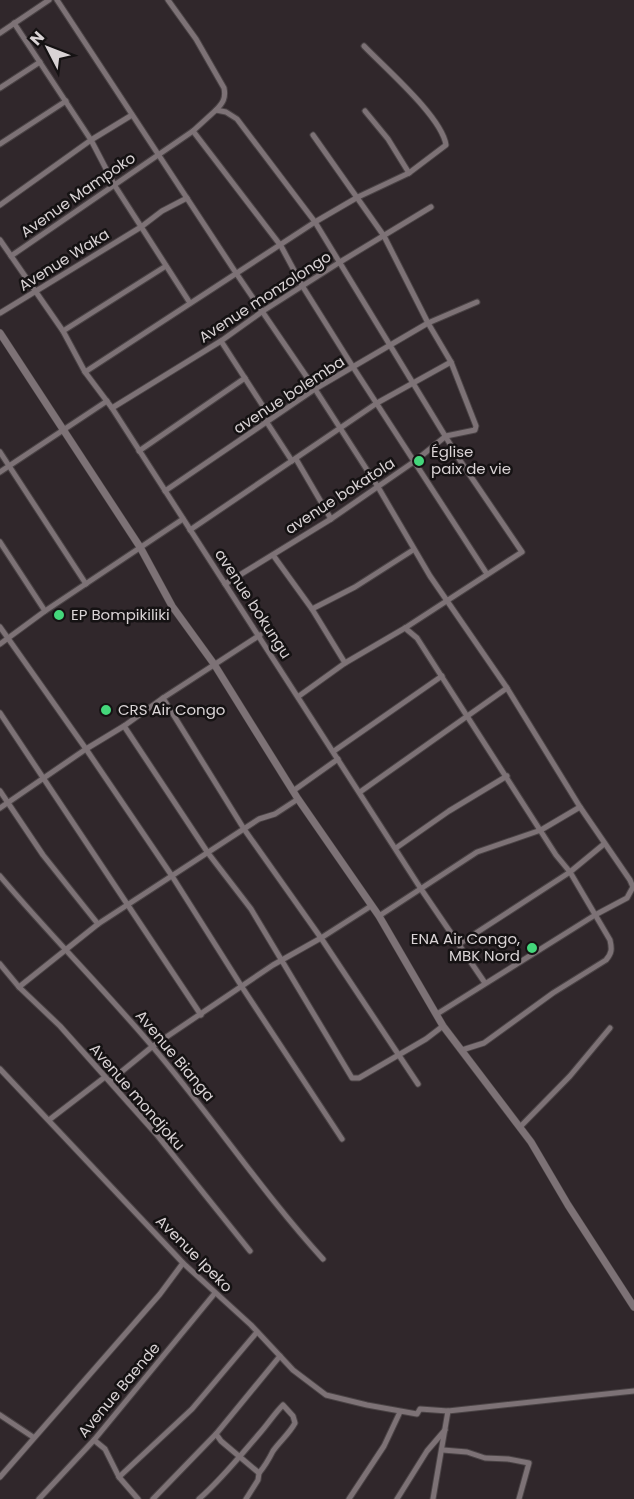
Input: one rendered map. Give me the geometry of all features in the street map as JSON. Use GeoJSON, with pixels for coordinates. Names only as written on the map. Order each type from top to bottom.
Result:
{"type":"FeatureCollection","features":[{"type":"Feature","properties":{"kind":"street"},"geometry":{"type":"LineString","coordinates":[[0,33],[49,0]]}},
{"type":"Feature","properties":{"kind":"street"},"geometry":{"type":"LineString","coordinates":[[57,0],[315,389],[378,487],[413,550],[446,602],[507,688],[580,807],[633,887],[627,898],[595,915],[437,1014]]}},
{"type":"Feature","properties":{"kind":"street"},"geometry":{"type":"LineString","coordinates":[[168,0],[196,39],[224,88],[226,95],[223,103],[216,110]]}},
{"type":"Feature","properties":{"kind":"street"},"geometry":{"type":"LineString","coordinates":[[14,23],[91,140],[115,186],[190,303]]}},
{"type":"Feature","properties":{"kind":"street"},"geometry":{"type":"LineString","coordinates":[[86,372],[315,222],[358,197],[409,173],[446,145],[445,137],[429,113],[364,46]]}},
{"type":"Feature","properties":{"kind":"street"},"geometry":{"type":"LineString","coordinates":[[0,88],[40,62]]}},
{"type":"Feature","properties":{"kind":"street"},"geometry":{"type":"LineString","coordinates":[[0,144],[66,101]]}},
{"type":"Feature","properties":{"kind":"street"},"geometry":{"type":"LineString","coordinates":[[216,110],[226,112],[237,119],[315,222],[496,516],[522,552],[405,628],[345,663],[299,696]]}},
{"type":"Feature","properties":{"kind":"street","name":"Avenue Mampoko"},"geometry":{"type":"LineString","coordinates":[[11,256],[194,131],[216,110]]}},
{"type":"Feature","properties":{"kind":"street"},"geometry":{"type":"LineString","coordinates":[[365,111],[388,139],[409,173]]}},
{"type":"Feature","properties":{"kind":"street"},"geometry":{"type":"LineString","coordinates":[[0,205],[91,140],[132,115]]}},
{"type":"Feature","properties":{"kind":"street"},"geometry":{"type":"LineString","coordinates":[[194,131],[280,246],[353,367],[487,574]]}},
{"type":"Feature","properties":{"kind":"street","name":"avenue bokatola"},"geometry":{"type":"LineString","coordinates":[[225,584],[331,519],[415,461],[446,436],[473,432],[477,428],[451,362],[384,236],[314,135]]}},
{"type":"Feature","properties":{"kind":"street","name":"Avenue Waka"},"geometry":{"type":"LineString","coordinates":[[0,313],[141,227],[162,211],[187,198]]}},
{"type":"Feature","properties":{"kind":"street","name":"Avenue monzolongo"},"geometry":{"type":"LineString","coordinates":[[112,408],[221,341],[340,262],[431,207]]}},
{"type":"Feature","properties":{"kind":"street","name":"avenue bokungu"},"geometry":{"type":"LineString","coordinates":[[0,240],[63,332],[86,372],[112,408],[485,983]]}},
{"type":"Feature","properties":{"kind":"street"},"geometry":{"type":"LineString","coordinates":[[63,332],[166,267]]}},
{"type":"Feature","properties":{"kind":"street"},"geometry":{"type":"LineString","coordinates":[[428,322],[477,302]]}},
{"type":"Feature","properties":{"kind":"street","name":"avenue bolemba"},"geometry":{"type":"LineString","coordinates":[[165,491],[315,389],[428,322]]}},
{"type":"Feature","properties":{"kind":"street"},"geometry":{"type":"LineString","coordinates":[[0,333],[140,547],[172,606],[214,664],[298,799],[379,916],[443,1026],[531,1142],[568,1205],[634,1307]]}},
{"type":"Feature","properties":{"kind":"street"},"geometry":{"type":"LineString","coordinates":[[221,341],[268,414],[266,421],[331,519]]}},
{"type":"Feature","properties":{"kind":"street"},"geometry":{"type":"LineString","coordinates":[[190,530],[339,428],[412,382],[451,362]]}},
{"type":"Feature","properties":{"kind":"street"},"geometry":{"type":"LineString","coordinates":[[139,451],[245,378]]}},
{"type":"Feature","properties":{"kind":"street"},"geometry":{"type":"LineString","coordinates":[[0,472],[107,401]]}},
{"type":"Feature","properties":{"kind":"street"},"geometry":{"type":"LineString","coordinates":[[0,452],[86,584]]}},
{"type":"Feature","properties":{"kind":"street"},"geometry":{"type":"LineString","coordinates":[[0,644],[45,611],[183,519]]}},
{"type":"Feature","properties":{"kind":"street"},"geometry":{"type":"LineString","coordinates":[[0,543],[45,611]]}},
{"type":"Feature","properties":{"kind":"street"},"geometry":{"type":"LineString","coordinates":[[312,609],[355,587],[413,550]]}},
{"type":"Feature","properties":{"kind":"street"},"geometry":{"type":"LineString","coordinates":[[273,555],[312,609],[345,663]]}},
{"type":"Feature","properties":{"kind":"street"},"geometry":{"type":"LineString","coordinates":[[0,627],[172,876],[342,1139]]}},
{"type":"Feature","properties":{"kind":"street"},"geometry":{"type":"LineString","coordinates":[[405,628],[417,638],[556,855],[570,872],[610,940],[612,948],[606,960],[553,993],[484,1043],[462,1050]]}},
{"type":"Feature","properties":{"kind":"street"},"geometry":{"type":"LineString","coordinates":[[0,808],[260,635]]}},
{"type":"Feature","properties":{"kind":"street"},"geometry":{"type":"LineString","coordinates":[[334,751],[442,676]]}},
{"type":"Feature","properties":{"kind":"street"},"geometry":{"type":"LineString","coordinates":[[360,792],[507,688]]}},
{"type":"Feature","properties":{"kind":"street"},"geometry":{"type":"LineString","coordinates":[[163,698],[244,829],[321,938],[418,1084]]}},
{"type":"Feature","properties":{"kind":"street"},"geometry":{"type":"LineString","coordinates":[[0,713],[201,1015]]}},
{"type":"Feature","properties":{"kind":"street"},"geometry":{"type":"LineString","coordinates":[[124,726],[208,853],[251,909],[352,1078],[359,1078],[443,1026]]}},
{"type":"Feature","properties":{"kind":"street"},"geometry":{"type":"LineString","coordinates":[[293,791],[338,759]]}},
{"type":"Feature","properties":{"kind":"street"},"geometry":{"type":"LineString","coordinates":[[396,848],[449,811],[507,776]]}},
{"type":"Feature","properties":{"kind":"street"},"geometry":{"type":"LineString","coordinates":[[0,791],[44,855],[98,924]]}},
{"type":"Feature","properties":{"kind":"street"},"geometry":{"type":"LineString","coordinates":[[19,987],[64,950],[126,905],[259,819],[275,814],[298,799]]}},
{"type":"Feature","properties":{"kind":"street"},"geometry":{"type":"LineString","coordinates":[[379,916],[477,852],[541,830],[580,807]]}},
{"type":"Feature","properties":{"kind":"street"},"geometry":{"type":"LineString","coordinates":[[459,944],[570,872],[604,844]]}},
{"type":"Feature","properties":{"kind":"street","name":"Avenue Bianga"},"geometry":{"type":"LineString","coordinates":[[0,876],[64,950],[153,1046],[219,1128],[279,1210],[323,1259]]}},
{"type":"Feature","properties":{"kind":"street"},"geometry":{"type":"LineString","coordinates":[[49,1120],[273,965],[371,906]]}},
{"type":"Feature","properties":{"kind":"street","name":"Avenue mondjoku"},"geometry":{"type":"LineString","coordinates":[[0,964],[19,987],[60,1026],[157,1134],[250,1251]]}},
{"type":"Feature","properties":{"kind":"street"},"geometry":{"type":"LineString","coordinates":[[520,1127],[570,1076],[610,1028]]}},
{"type":"Feature","properties":{"kind":"street","name":"Avenue Ipeko"},"geometry":{"type":"LineString","coordinates":[[0,1069],[183,1263],[257,1332],[293,1370],[322,1393],[367,1405],[417,1414],[420,1409],[448,1411],[634,1391]]}},
{"type":"Feature","properties":{"kind":"street"},"geometry":{"type":"LineString","coordinates":[[0,1477],[160,1294],[183,1263]]}},
{"type":"Feature","properties":{"kind":"street","name":"Avenue Baende"},"geometry":{"type":"LineString","coordinates":[[39,1499],[94,1440],[215,1293]]}},
{"type":"Feature","properties":{"kind":"street"},"geometry":{"type":"LineString","coordinates":[[119,1477],[192,1409],[257,1332]]}},
{"type":"Feature","properties":{"kind":"street"},"geometry":{"type":"LineString","coordinates":[[153,1499],[216,1434],[280,1356]]}},
{"type":"Feature","properties":{"kind":"street"},"geometry":{"type":"LineString","coordinates":[[199,1499],[220,1481],[273,1414],[283,1405],[293,1416],[295,1423],[259,1473],[258,1480],[246,1499]]}},
{"type":"Feature","properties":{"kind":"street"},"geometry":{"type":"LineString","coordinates":[[433,1499],[448,1411]]}},
{"type":"Feature","properties":{"kind":"street"},"geometry":{"type":"LineString","coordinates":[[349,1499],[384,1446],[400,1412]]}},
{"type":"Feature","properties":{"kind":"street"},"geometry":{"type":"LineString","coordinates":[[0,1415],[33,1437]]}},
{"type":"Feature","properties":{"kind":"street"},"geometry":{"type":"LineString","coordinates":[[397,1499],[427,1451],[445,1430]]}},
{"type":"Feature","properties":{"kind":"street"},"geometry":{"type":"LineString","coordinates":[[216,1434],[220,1441],[259,1473]]}},
{"type":"Feature","properties":{"kind":"street"},"geometry":{"type":"LineString","coordinates":[[94,1440],[105,1449],[119,1477],[138,1499]]}},
{"type":"Feature","properties":{"kind":"street"},"geometry":{"type":"LineString","coordinates":[[443,1450],[529,1463],[519,1499]]}},
{"type":"Feature","properties":{"kind":"place","name":"Église paix de vie"},"geometry":{"type":"Point","coordinates":[419,461]}},
{"type":"Feature","properties":{"kind":"place","name":"EP Bompikiliki"},"geometry":{"type":"Point","coordinates":[59,615]}},
{"type":"Feature","properties":{"kind":"place","name":"CRS Air Congo"},"geometry":{"type":"Point","coordinates":[106,710]}},
{"type":"Feature","properties":{"kind":"place","name":"ENA Air Congo, MBK Nord"},"geometry":{"type":"Point","coordinates":[532,948]}}]}
